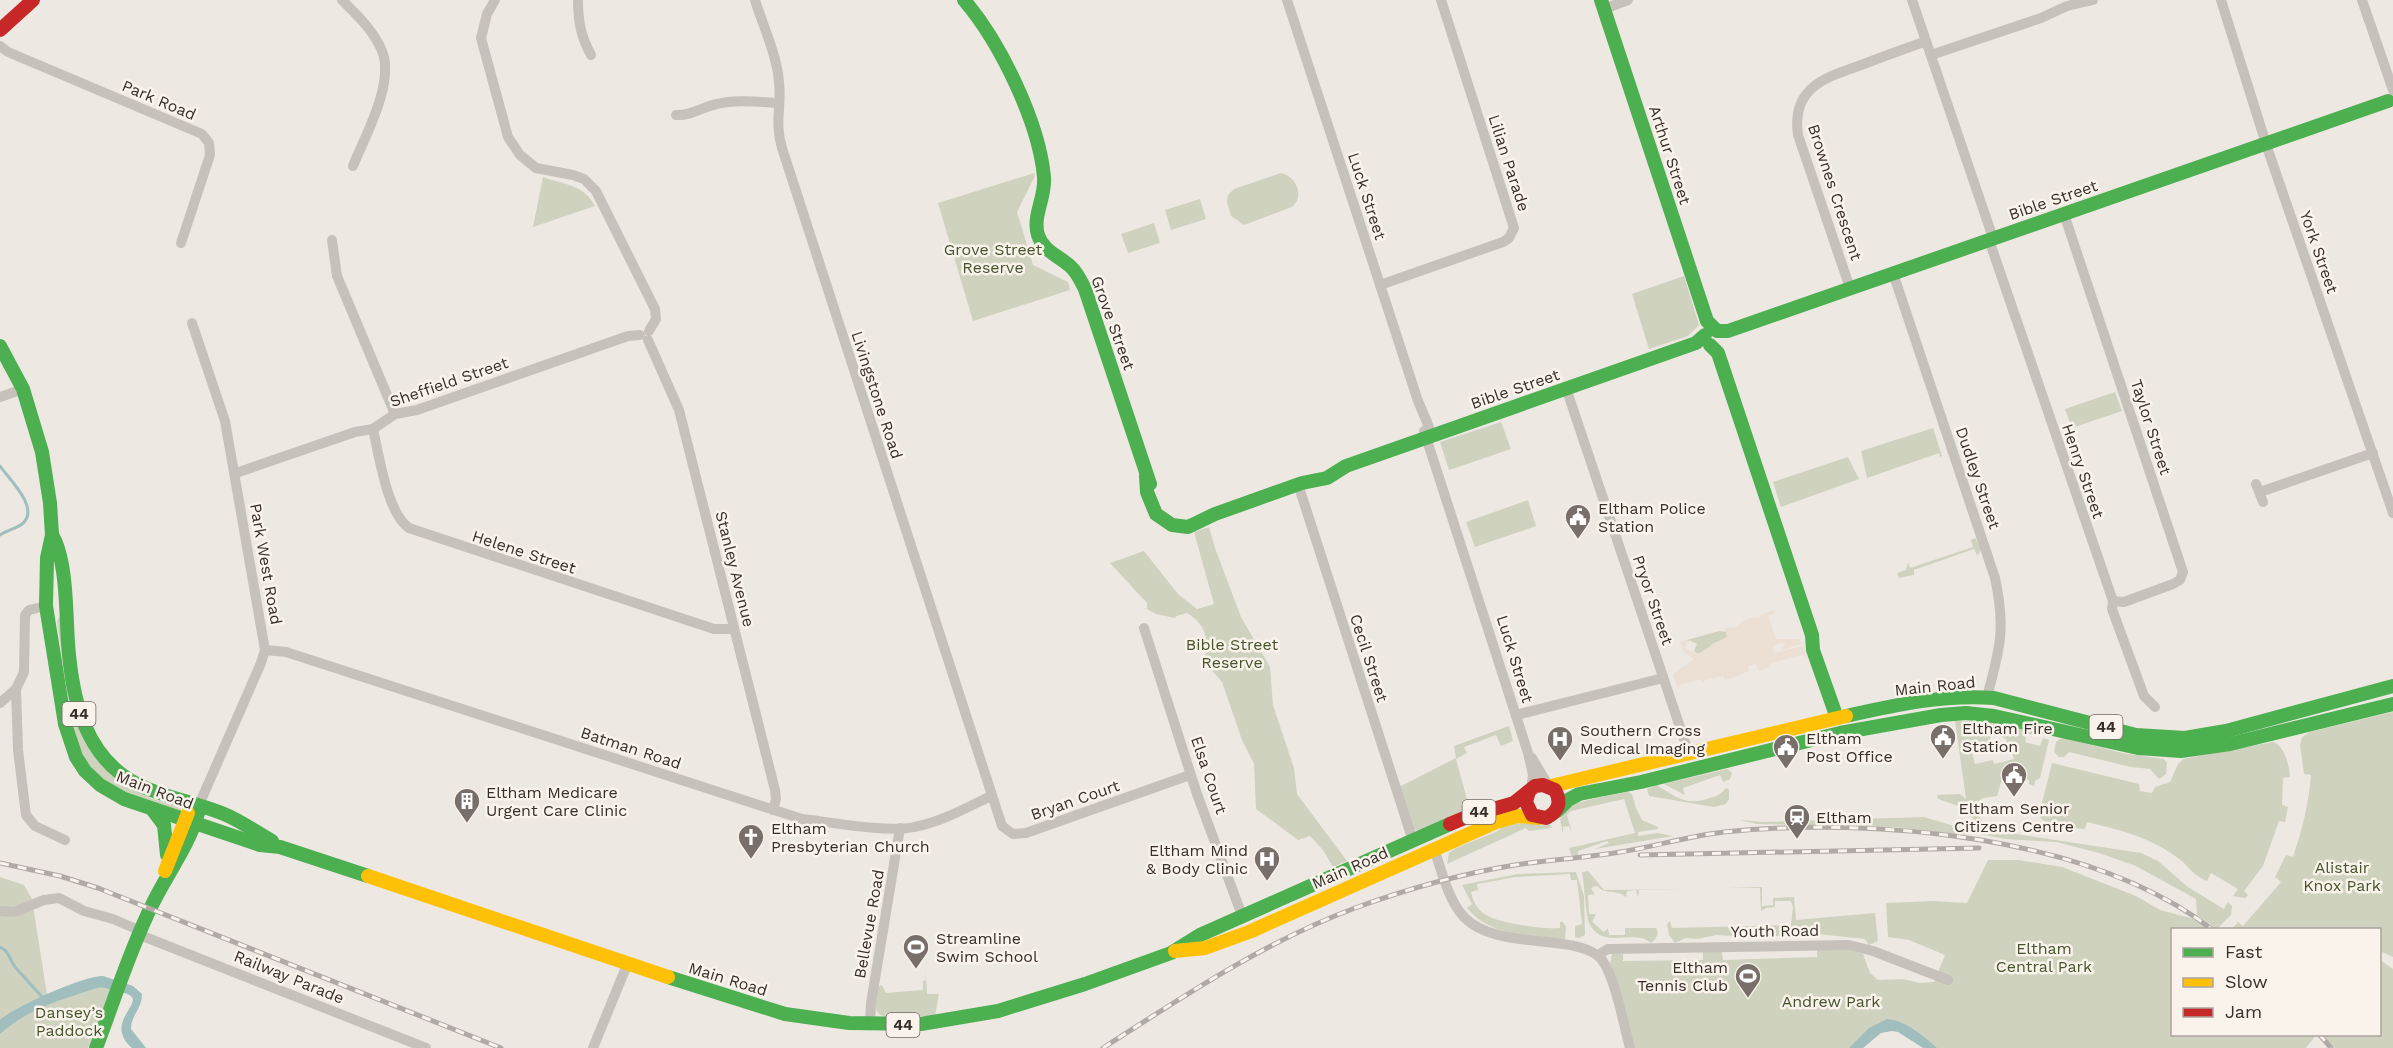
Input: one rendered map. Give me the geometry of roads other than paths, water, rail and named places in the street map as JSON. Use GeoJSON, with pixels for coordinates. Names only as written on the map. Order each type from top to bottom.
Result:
{"type":"FeatureCollection","features":[{"type":"Feature","properties":{"kind":"main road"},"geometry":{"type":"LineString","coordinates":[[0,30],[33,0]]}},
{"type":"Feature","properties":{"kind":"main road","name":"Grove Street"},"geometry":{"type":"LineString","coordinates":[[964,0],[984,23],[1028,118],[1044,178],[1043,196],[1036,226],[1039,239],[1047,250],[1073,269],[1085,289],[1146,476],[1147,492],[1153,509],[1160,518],[1173,522]]}},
{"type":"Feature","properties":{"kind":"main road","name":"Arthur Street"},"geometry":{"type":"LineString","coordinates":[[1602,4],[1814,640],[1813,650],[1843,717]]}},
{"type":"Feature","properties":{"kind":"main road","name":"Bible Street"},"geometry":{"type":"LineString","coordinates":[[1173,522],[1188,527],[1215,514],[1300,484],[1324,470],[1346,466],[2267,144],[2392,97]]}},
{"type":"Feature","properties":{"kind":"main road","name":"Main Road"},"geometry":{"type":"LineString","coordinates":[[0,346],[23,389],[42,452],[52,535],[47,558],[46,606],[65,724],[76,757],[92,778],[106,790],[124,799],[230,835],[264,846],[280,848],[627,965],[785,1014],[828,1021],[870,1024],[941,1022],[999,1011],[1085,984],[1175,951],[1193,939],[1469,816],[1514,803],[1530,790]]}},
{"type":"Feature","properties":{"kind":"main road","name":"Main Road"},"geometry":{"type":"LineString","coordinates":[[52,535],[59,549],[74,696],[80,718],[92,743],[106,760],[127,778],[154,791],[200,804],[227,815],[280,848]]}},
{"type":"Feature","properties":{"kind":"main road"},"geometry":{"type":"LineString","coordinates":[[46,606],[66,603]]}},
{"type":"Feature","properties":{"kind":"main road","name":"Main Road"},"geometry":{"type":"LineString","coordinates":[[1549,785],[1843,717],[1947,699],[1987,697],[2136,735],[2185,738],[2216,733],[2393,686]]}},
{"type":"Feature","properties":{"kind":"main road"},"geometry":{"type":"LineString","coordinates":[[1983,714],[1987,697]]}},
{"type":"Feature","properties":{"kind":"main road","name":"Main Road"},"geometry":{"type":"LineString","coordinates":[[1557,811],[1568,800],[1579,794],[1641,782],[1849,731],[1941,715],[1983,714],[2006,717],[2124,746],[2170,752],[2215,747],[2393,704]]}},
{"type":"Feature","properties":{"kind":"main road"},"geometry":{"type":"LineString","coordinates":[[2283,716],[2281,723],[2287,730]]}},
{"type":"Feature","properties":{"kind":"main road"},"geometry":{"type":"LineString","coordinates":[[1843,717],[1849,731]]}},
{"type":"Feature","properties":{"kind":"main road"},"geometry":{"type":"LineString","coordinates":[[2170,752],[2185,738]]}},
{"type":"Feature","properties":{"kind":"main road"},"geometry":{"type":"LineString","coordinates":[[1706,750],[1734,758]]}},
{"type":"Feature","properties":{"kind":"main road"},"geometry":{"type":"LineString","coordinates":[[1641,782],[1655,762]]}},
{"type":"Feature","properties":{"kind":"main road","name":"44"},"geometry":{"type":"LineString","coordinates":[[1530,790],[1539,785],[1549,785]]}},
{"type":"Feature","properties":{"kind":"main road"},"geometry":{"type":"LineString","coordinates":[[1549,785],[1559,795],[1560,803],[1557,811]]}},
{"type":"Feature","properties":{"kind":"main road"},"geometry":{"type":"LineString","coordinates":[[1530,790],[1526,806],[1532,815],[1539,818]]}},
{"type":"Feature","properties":{"kind":"main road"},"geometry":{"type":"LineString","coordinates":[[168,860],[200,804]]}},
{"type":"Feature","properties":{"kind":"main road"},"geometry":{"type":"LineString","coordinates":[[98,1042],[140,933],[165,880],[168,860],[165,826],[160,816],[152,809]]}},
{"type":"Feature","properties":{"kind":"main road","name":"44"},"geometry":{"type":"LineString","coordinates":[[1539,818],[1549,817],[1557,811]]}},
{"type":"Feature","properties":{"kind":"main road","name":"Main Road"},"geometry":{"type":"LineString","coordinates":[[1175,951],[1205,948],[1249,932],[1434,849],[1510,818],[1539,818]]}},
{"type":"Feature","properties":{"kind":"main road"},"geometry":{"type":"LineString","coordinates":[[165,880],[172,873],[186,847],[190,821]]}},
{"type":"Feature","properties":{"kind":"main road"},"geometry":{"type":"LineString","coordinates":[[186,847],[202,838],[230,835]]}},
{"type":"Feature","properties":{"kind":"main road"},"geometry":{"type":"LineString","coordinates":[[1428,835],[1434,849]]}},
{"type":"Feature","properties":{"kind":"main road"},"geometry":{"type":"LineString","coordinates":[[1413,841],[1419,856]]}},
{"type":"Feature","properties":{"kind":"main road","name":"Elsa Court"},"geometry":{"type":"LineString","coordinates":[[1243,918],[1249,932]]}},
{"type":"Feature","properties":{"kind":"street"},"geometry":{"type":"LineString","coordinates":[[342,0],[368,28],[382,51],[386,63],[381,96],[353,166]]}},
{"type":"Feature","properties":{"kind":"street"},"geometry":{"type":"LineString","coordinates":[[578,0],[578,23],[591,56]]}},
{"type":"Feature","properties":{"kind":"street","name":"Livingstone Road"},"geometry":{"type":"LineString","coordinates":[[755,0],[780,83],[777,121],[782,148],[991,796]]}},
{"type":"Feature","properties":{"kind":"street","name":"Luck Street"},"geometry":{"type":"LineString","coordinates":[[1287,0],[1418,401],[1429,428],[1428,437],[1528,753],[1533,775],[1530,790]]}},
{"type":"Feature","properties":{"kind":"street","name":"Lilian Parade"},"geometry":{"type":"LineString","coordinates":[[1380,285],[1503,242],[1509,238],[1514,228],[1441,0]]}},
{"type":"Feature","properties":{"kind":"street"},"geometry":{"type":"LineString","coordinates":[[1602,4],[1628,0]]}},
{"type":"Feature","properties":{"kind":"street","name":"Henry Street"},"geometry":{"type":"LineString","coordinates":[[1912,0],[2113,601],[2112,609],[2144,696],[2155,708]]}},
{"type":"Feature","properties":{"kind":"street"},"geometry":{"type":"LineString","coordinates":[[1931,55],[2048,15],[2066,3],[2093,0]]}},
{"type":"Feature","properties":{"kind":"street","name":"York Street"},"geometry":{"type":"LineString","coordinates":[[2221,0],[2267,144],[2393,513]]}},
{"type":"Feature","properties":{"kind":"street"},"geometry":{"type":"LineString","coordinates":[[2362,0],[2392,97]]}},
{"type":"Feature","properties":{"kind":"street"},"geometry":{"type":"LineString","coordinates":[[490,2],[483,28],[482,49],[508,137],[520,155],[537,168],[584,179],[600,197],[655,309],[656,319],[646,335]]}},
{"type":"Feature","properties":{"kind":"street","name":"Brownes Crescent"},"geometry":{"type":"LineString","coordinates":[[1850,288],[1798,135],[1797,121],[1800,107],[1809,89],[1824,78],[1926,41]]}},
{"type":"Feature","properties":{"kind":"street","name":"Park Road"},"geometry":{"type":"LineString","coordinates":[[0,46],[8,52],[202,134],[209,143],[210,155],[182,243]]}},
{"type":"Feature","properties":{"kind":"street"},"geometry":{"type":"LineString","coordinates":[[676,116],[688,116],[708,106],[728,102],[778,103]]}},
{"type":"Feature","properties":{"kind":"street","name":"Taylor Street"},"geometry":{"type":"LineString","coordinates":[[2064,214],[2183,572],[2180,580],[2173,584],[2124,602],[2113,601]]}},
{"type":"Feature","properties":{"kind":"street"},"geometry":{"type":"LineString","coordinates":[[333,240],[337,276],[395,414]]}},
{"type":"Feature","properties":{"kind":"street","name":"Dudley Street"},"geometry":{"type":"LineString","coordinates":[[1893,273],[1989,557],[1999,593],[2002,615],[2001,640],[1987,697]]}},
{"type":"Feature","properties":{"kind":"street","name":"Park West Road"},"geometry":{"type":"LineString","coordinates":[[192,323],[223,413],[236,473],[265,650],[200,804]]}},
{"type":"Feature","properties":{"kind":"street","name":"Sheffield Street"},"geometry":{"type":"LineString","coordinates":[[236,473],[355,432],[373,429],[395,414],[417,410],[631,335],[646,335]]}},
{"type":"Feature","properties":{"kind":"street","name":"Stanley Avenue"},"geometry":{"type":"LineString","coordinates":[[646,335],[679,410],[775,790],[776,799],[773,810]]}},
{"type":"Feature","properties":{"kind":"street","name":"Pryor Street"},"geometry":{"type":"LineString","coordinates":[[1566,388],[1689,754]]}},
{"type":"Feature","properties":{"kind":"street"},"geometry":{"type":"LineString","coordinates":[[0,397],[23,389]]}},
{"type":"Feature","properties":{"kind":"street","name":"Helene Street"},"geometry":{"type":"LineString","coordinates":[[373,429],[394,509],[401,522],[409,528],[714,629],[735,629]]}},
{"type":"Feature","properties":{"kind":"street"},"geometry":{"type":"LineString","coordinates":[[2260,493],[2373,453]]}},
{"type":"Feature","properties":{"kind":"street","name":"Cecil Street"},"geometry":{"type":"LineString","coordinates":[[1300,484],[1413,841]]}},
{"type":"Feature","properties":{"kind":"street"},"geometry":{"type":"LineString","coordinates":[[0,703],[16,689],[23,678],[26,665],[25,615],[29,610],[46,606]]}},
{"type":"Feature","properties":{"kind":"street","name":"Elsa Court"},"geometry":{"type":"LineString","coordinates":[[1143,628],[1190,775],[1243,918]]}},
{"type":"Feature","properties":{"kind":"street","name":"Batman Road"},"geometry":{"type":"LineString","coordinates":[[265,650],[286,652],[802,819],[912,828],[947,817],[991,796]]}},
{"type":"Feature","properties":{"kind":"street"},"geometry":{"type":"LineString","coordinates":[[1516,715],[1664,678]]}},
{"type":"Feature","properties":{"kind":"street"},"geometry":{"type":"LineString","coordinates":[[16,689],[18,750],[26,815],[35,826],[65,840]]}},
{"type":"Feature","properties":{"kind":"street","name":"Luck Street"},"geometry":{"type":"LineString","coordinates":[[1528,753],[1549,785]]}},
{"type":"Feature","properties":{"kind":"street","name":"Bryan Court"},"geometry":{"type":"LineString","coordinates":[[991,796],[1004,829],[1013,834],[1021,834],[1190,775]]}},
{"type":"Feature","properties":{"kind":"street","name":"Bellevue Road"},"geometry":{"type":"LineString","coordinates":[[870,1024],[871,1003],[900,828]]}},
{"type":"Feature","properties":{"kind":"street"},"geometry":{"type":"LineString","coordinates":[[1434,849],[1452,898],[1468,921],[1499,935],[1579,946],[1598,955],[1608,973],[1630,1048]]}},
{"type":"Feature","properties":{"kind":"street","name":"Railway Parade"},"geometry":{"type":"LineString","coordinates":[[0,911],[14,912],[44,900],[59,898],[84,911],[113,919],[140,933],[426,1048]]}},
{"type":"Feature","properties":{"kind":"street","name":"Youth Road"},"geometry":{"type":"LineString","coordinates":[[1598,955],[1608,950],[1849,945],[1872,950],[1948,980]]}},
{"type":"Feature","properties":{"kind":"street"},"geometry":{"type":"LineString","coordinates":[[593,1048],[627,965]]}},
{"type":"Feature","properties":{"kind":"water"},"geometry":{"type":"Polygon","coordinates":[[[103,976],[133,986],[142,994],[131,1029],[146,1048],[132,1048],[124,1038],[121,1028],[133,1000],[130,995],[103,988],[71,996],[34,1011],[0,1034],[0,1020],[20,1007],[66,986],[103,976]]]}},
{"type":"Feature","properties":{"kind":"water"},"geometry":{"type":"Polygon","coordinates":[[[1887,1019],[1908,1026],[1937,1048],[1923,1048],[1898,1032],[1892,1031],[1881,1033],[1863,1048],[1849,1048],[1869,1028],[1887,1019]]]}},
{"type":"Feature","properties":{"kind":"waterway"},"geometry":{"type":"LineString","coordinates":[[0,466],[22,494],[28,510],[27,518],[22,524],[0,535]]}},
{"type":"Feature","properties":{"kind":"waterway"},"geometry":{"type":"LineString","coordinates":[[0,947],[6,951],[15,967],[43,998]]}},
{"type":"Feature","properties":{"kind":"railway"},"geometry":{"type":"LineString","coordinates":[[1103,1048],[1225,971],[1321,922],[1375,901],[1414,888],[1494,869],[1628,851],[1724,832],[1783,828],[1847,828],[1913,831],[1979,840],[2044,853],[2106,872],[2163,898],[2210,928]]}},
{"type":"Feature","properties":{"kind":"railway"},"geometry":{"type":"LineString","coordinates":[[1640,855],[1979,848]]}},
{"type":"Feature","properties":{"kind":"railway"},"geometry":{"type":"LineString","coordinates":[[0,863],[60,876],[98,888],[501,1048]]}},
{"type":"Feature","properties":{"kind":"railway"},"geometry":{"type":"LineString","coordinates":[[2321,1036],[2331,1048]]}},
{"type":"Feature","properties":{"kind":"place","name":"Eltham Police Station"},"geometry":{"type":"Point","coordinates":[1578,540]}},
{"type":"Feature","properties":{"kind":"place","name":"Eltham Fire Station"},"geometry":{"type":"Point","coordinates":[1943,760]}},
{"type":"Feature","properties":{"kind":"place","name":"Southern Cross Medical Imaging"},"geometry":{"type":"Point","coordinates":[1560,762]}},
{"type":"Feature","properties":{"kind":"place","name":"Eltham Post Office"},"geometry":{"type":"Point","coordinates":[1786,770]}},
{"type":"Feature","properties":{"kind":"place","name":"Eltham Senior Citizens Centre"},"geometry":{"type":"Point","coordinates":[2014,798]}},
{"type":"Feature","properties":{"kind":"place","name":"Eltham Medicare Urgent Care Clinic"},"geometry":{"type":"Point","coordinates":[467,824]}},
{"type":"Feature","properties":{"kind":"place","name":"Eltham"},"geometry":{"type":"Point","coordinates":[1797,840]}},
{"type":"Feature","properties":{"kind":"place","name":"Eltham Presbyterian Church"},"geometry":{"type":"Point","coordinates":[751,860]}},
{"type":"Feature","properties":{"kind":"place","name":"Eltham Mind & Body Clinic"},"geometry":{"type":"Point","coordinates":[1267,882]}},
{"type":"Feature","properties":{"kind":"place","name":"Streamline Swim School"},"geometry":{"type":"Point","coordinates":[916,970]}},
{"type":"Feature","properties":{"kind":"place","name":"Eltham Tennis Club"},"geometry":{"type":"Point","coordinates":[1748,999]}},
{"type":"Feature","properties":{"kind":"park label","name":"Grove Street Reserve"},"geometry":{"type":"Point","coordinates":[993,258]}},
{"type":"Feature","properties":{"kind":"park label","name":"Bible Street Reserve"},"geometry":{"type":"Point","coordinates":[1232,653]}},
{"type":"Feature","properties":{"kind":"park label","name":"Alistair Knox Park"},"geometry":{"type":"Point","coordinates":[2342,876]}},
{"type":"Feature","properties":{"kind":"park label","name":"Eltham Central Park"},"geometry":{"type":"Point","coordinates":[2044,957]}},
{"type":"Feature","properties":{"kind":"park label","name":"Andrew Park"},"geometry":{"type":"Point","coordinates":[1831,1001]}},
{"type":"Feature","properties":{"kind":"park label","name":"Dansey’s Paddock"},"geometry":{"type":"Point","coordinates":[69,1021]}}]}
